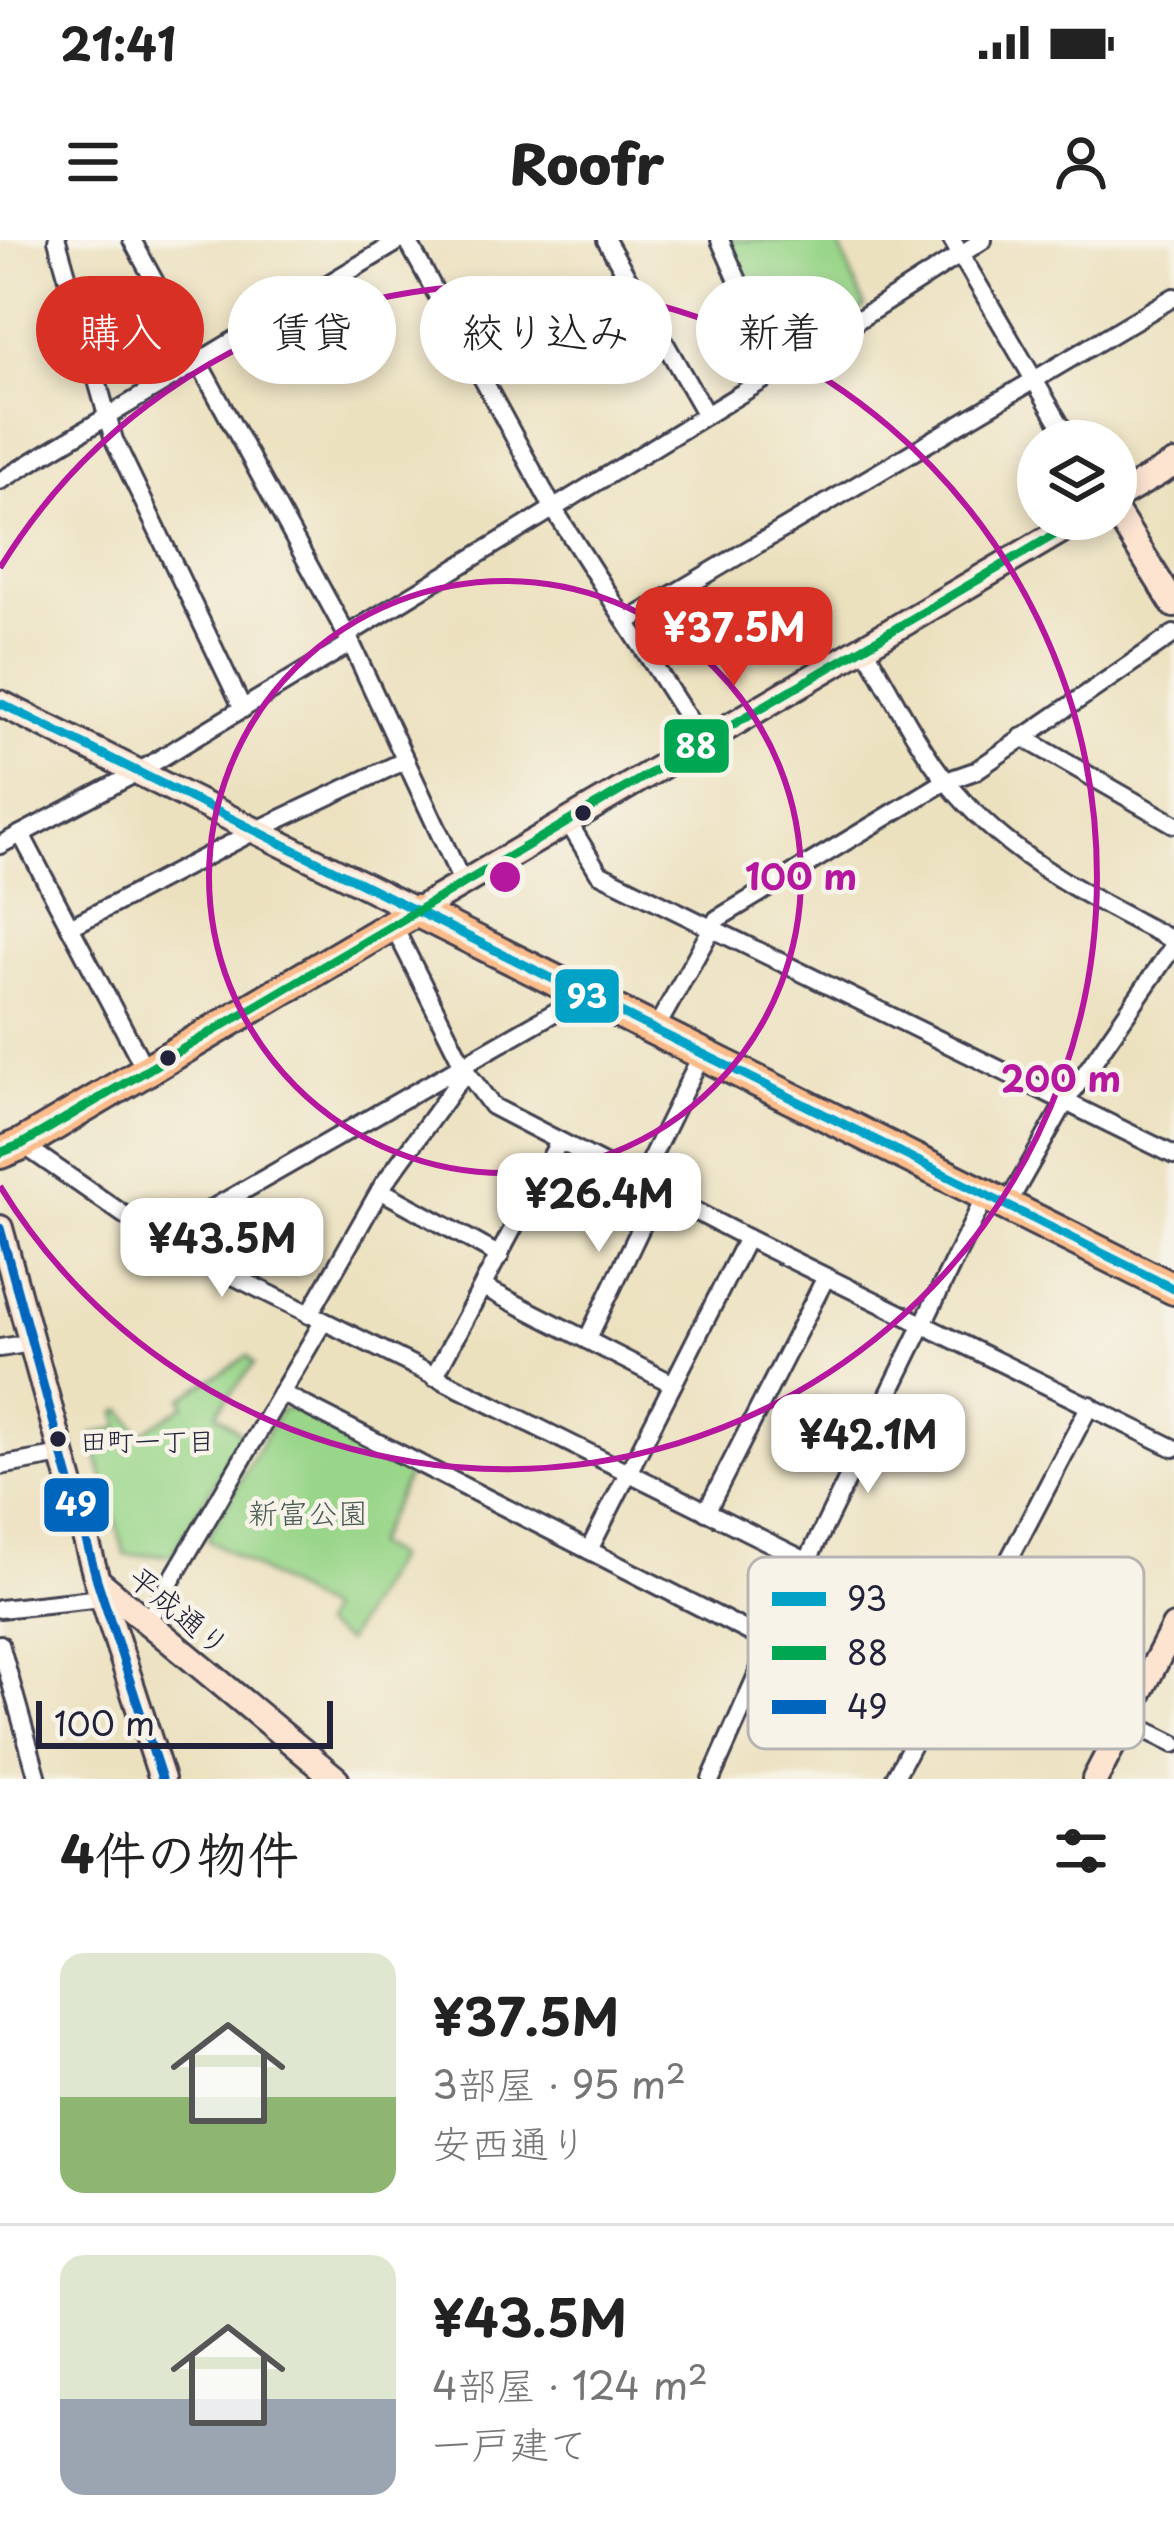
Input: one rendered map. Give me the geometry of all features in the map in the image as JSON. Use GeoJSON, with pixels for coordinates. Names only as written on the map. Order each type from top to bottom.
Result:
{"type":"FeatureCollection","features":[{"type":"Feature","properties":{"kind":"highway"},"geometry":{"type":"LineString","coordinates":[[404,918],[585,995],[1174,1289]]}},
{"type":"Feature","properties":{"kind":"main road"},"geometry":{"type":"LineString","coordinates":[[1137,486],[1174,464]]}},
{"type":"Feature","properties":{"kind":"main road"},"geometry":{"type":"LineString","coordinates":[[11,1149],[1045,540]]}},
{"type":"Feature","properties":{"kind":"main road"},"geometry":{"type":"LineString","coordinates":[[1134,540],[1174,604]]}},
{"type":"Feature","properties":{"kind":"main road"},"geometry":{"type":"LineString","coordinates":[[0,703],[255,831],[404,918]]}},
{"type":"Feature","properties":{"kind":"main road"},"geometry":{"type":"LineString","coordinates":[[0,1228],[100,1589],[162,1779]]}},
{"type":"Feature","properties":{"kind":"main road","name":"平成通り"},"geometry":{"type":"LineString","coordinates":[[100,1589],[147,1622],[336,1779]]}},
{"type":"Feature","properties":{"kind":"main road"},"geometry":{"type":"LineString","coordinates":[[1144,1686],[1174,1628]]}},
{"type":"Feature","properties":{"kind":"main road"},"geometry":{"type":"LineString","coordinates":[[1095,1779],[1111,1749]]}},
{"type":"Feature","properties":{"kind":"street"},"geometry":{"type":"LineString","coordinates":[[57,240],[114,440],[243,709]]}},
{"type":"Feature","properties":{"kind":"street"},"geometry":{"type":"LineString","coordinates":[[132,240],[152,276]]}},
{"type":"Feature","properties":{"kind":"street"},"geometry":{"type":"LineString","coordinates":[[204,357],[404,240],[553,508],[703,742]]}},
{"type":"Feature","properties":{"kind":"street"},"geometry":{"type":"LineString","coordinates":[[606,240],[706,415]]}},
{"type":"Feature","properties":{"kind":"street"},"geometry":{"type":"LineString","coordinates":[[720,240],[736,276]]}},
{"type":"Feature","properties":{"kind":"street"},"geometry":{"type":"LineString","coordinates":[[864,312],[956,248],[983,240]]}},
{"type":"Feature","properties":{"kind":"street"},"geometry":{"type":"LineString","coordinates":[[956,248],[1057,420]]}},
{"type":"Feature","properties":{"kind":"street"},"geometry":{"type":"LineString","coordinates":[[628,621],[1174,297]]}},
{"type":"Feature","properties":{"kind":"street"},"geometry":{"type":"LineString","coordinates":[[204,369],[349,639],[464,884]]}},
{"type":"Feature","properties":{"kind":"street"},"geometry":{"type":"LineString","coordinates":[[0,481],[160,384]]}},
{"type":"Feature","properties":{"kind":"street"},"geometry":{"type":"LineString","coordinates":[[0,844],[138,772],[243,709],[553,508],[757,384]]}},
{"type":"Feature","properties":{"kind":"street"},"geometry":{"type":"LineString","coordinates":[[655,1030],[718,919],[946,781],[975,771],[1174,634]]}},
{"type":"Feature","properties":{"kind":"street"},"geometry":{"type":"LineString","coordinates":[[809,1557],[923,1323],[997,1200],[1174,943],[1054,878],[1006,843],[946,781],[864,647]]}},
{"type":"Feature","properties":{"kind":"street"},"geometry":{"type":"LineString","coordinates":[[1022,737],[1174,824]]}},
{"type":"Feature","properties":{"kind":"street"},"geometry":{"type":"LineString","coordinates":[[70,927],[255,831],[406,760]]}},
{"type":"Feature","properties":{"kind":"street"},"geometry":{"type":"LineString","coordinates":[[568,822],[598,873],[1174,1154]]}},
{"type":"Feature","properties":{"kind":"street"},"geometry":{"type":"LineString","coordinates":[[21,834],[146,1071]]}},
{"type":"Feature","properties":{"kind":"street"},"geometry":{"type":"LineString","coordinates":[[404,918],[464,1067],[492,1106],[747,1238],[1174,1448]]}},
{"type":"Feature","properties":{"kind":"street"},"geometry":{"type":"LineString","coordinates":[[159,1239],[585,995]]}},
{"type":"Feature","properties":{"kind":"street"},"geometry":{"type":"LineString","coordinates":[[639,1183],[702,1054]]}},
{"type":"Feature","properties":{"kind":"street"},"geometry":{"type":"LineString","coordinates":[[147,1622],[281,1393],[380,1190],[464,1067]]}},
{"type":"Feature","properties":{"kind":"street"},"geometry":{"type":"LineString","coordinates":[[434,1377],[559,1142]]}},
{"type":"Feature","properties":{"kind":"street"},"geometry":{"type":"LineString","coordinates":[[11,1149],[159,1239],[797,1557]]}},
{"type":"Feature","properties":{"kind":"street"},"geometry":{"type":"LineString","coordinates":[[380,1190],[500,1256]]}},
{"type":"Feature","properties":{"kind":"street"},"geometry":{"type":"LineString","coordinates":[[587,1340],[658,1192]]}},
{"type":"Feature","properties":{"kind":"street"},"geometry":{"type":"LineString","coordinates":[[590,1550],[747,1238]]}},
{"type":"Feature","properties":{"kind":"street"},"geometry":{"type":"LineString","coordinates":[[706,1512],[826,1276]]}},
{"type":"Feature","properties":{"kind":"street"},"geometry":{"type":"LineString","coordinates":[[483,1287],[674,1384]]}},
{"type":"Feature","properties":{"kind":"street"},"geometry":{"type":"LineString","coordinates":[[0,1348],[32,1343]]}},
{"type":"Feature","properties":{"kind":"street"},"geometry":{"type":"LineString","coordinates":[[281,1393],[748,1631]]}},
{"type":"Feature","properties":{"kind":"street"},"geometry":{"type":"LineString","coordinates":[[1012,1557],[1090,1405]]}},
{"type":"Feature","properties":{"kind":"street"},"geometry":{"type":"LineString","coordinates":[[0,1466],[62,1455]]}},
{"type":"Feature","properties":{"kind":"street"},"geometry":{"type":"LineString","coordinates":[[0,1609],[100,1589]]}},
{"type":"Feature","properties":{"kind":"street"},"geometry":{"type":"LineString","coordinates":[[0,1644],[38,1779]]}},
{"type":"Feature","properties":{"kind":"street"},"geometry":{"type":"LineString","coordinates":[[711,1779],[748,1697]]}},
{"type":"Feature","properties":{"kind":"street"},"geometry":{"type":"LineString","coordinates":[[1144,1729],[1174,1744]]}},
{"type":"Feature","properties":{"kind":"street"},"geometry":{"type":"LineString","coordinates":[[894,1779],[910,1749]]}},
{"type":"Feature","properties":{"kind":"green space"},"geometry":{"type":"Polygon","coordinates":[[[727,240],[837,240],[852,276],[742,276],[727,240]]]}},
{"type":"Feature","properties":{"kind":"green space"},"geometry":{"type":"Polygon","coordinates":[[[248,1356],[254,1364],[216,1413],[243,1435],[172,1555],[125,1555],[91,1435],[120,1427],[117,1412],[123,1410],[140,1434],[185,1405],[182,1398],[248,1356]]]}},
{"type":"Feature","properties":{"kind":"green space","name":"新富公園"},"geometry":{"type":"Polygon","coordinates":[[[295,1407],[412,1467],[374,1545],[395,1557],[346,1642],[321,1626],[327,1611],[207,1539],[280,1410],[295,1407]]]}},
{"type":"Feature","properties":{"kind":"transit line","name":"88"},"geometry":{"type":"LineString","coordinates":[[0,1153],[1045,540]]}},
{"type":"Feature","properties":{"kind":"transit line","name":"93"},"geometry":{"type":"LineString","coordinates":[[0,703],[1174,1289]]}},
{"type":"Feature","properties":{"kind":"transit line","name":"49"},"geometry":{"type":"LineString","coordinates":[[0,1228],[97,1580],[162,1779]]}},
{"type":"Feature","properties":{"kind":"place","name":"田町一丁目"},"geometry":{"type":"Point","coordinates":[58,1439]}}]}
